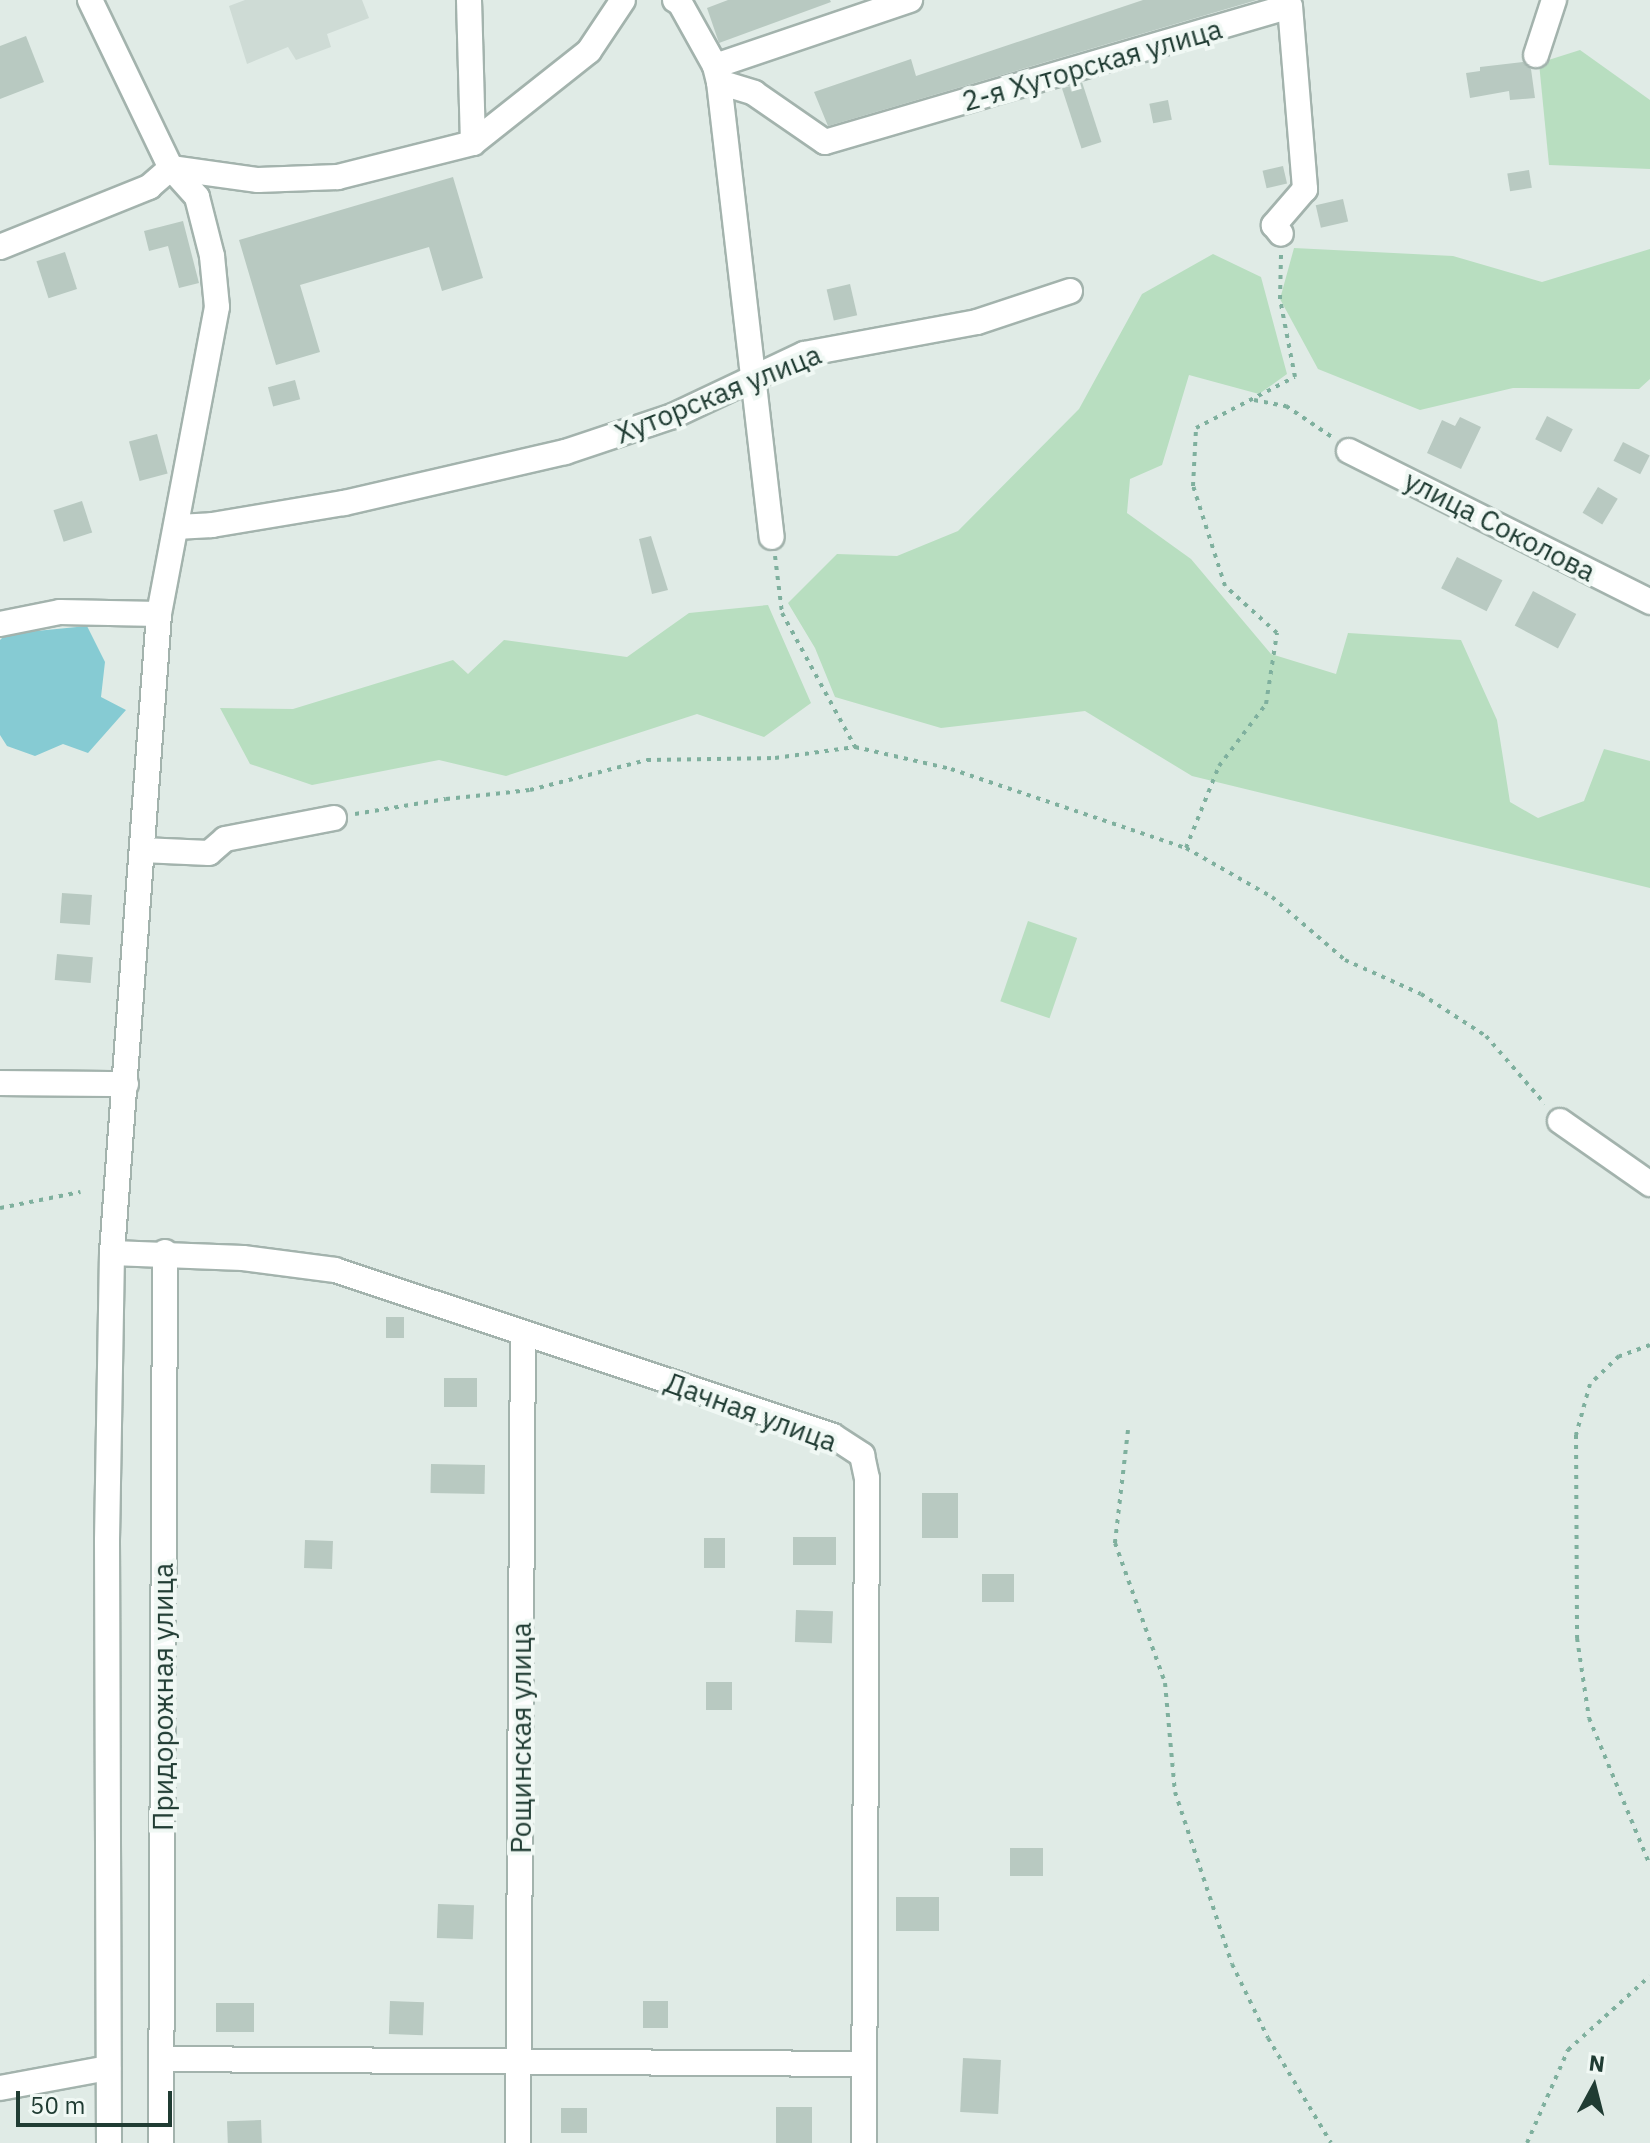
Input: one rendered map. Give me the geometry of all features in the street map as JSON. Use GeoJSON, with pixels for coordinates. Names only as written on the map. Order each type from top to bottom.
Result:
{"type":"FeatureCollection","features":[{"type":"Feature","properties":{"kind":"street"},"geometry":{"type":"LineString","coordinates":[[90,0],[171,168],[197,197],[212,256],[217,307],[159,614],[112,1253],[107,1541],[111,1821],[109,2143]]}},
{"type":"Feature","properties":{"kind":"street"},"geometry":{"type":"LineString","coordinates":[[469,0],[473,143]]}},
{"type":"Feature","properties":{"kind":"street"},"geometry":{"type":"LineString","coordinates":[[0,247],[149,187],[171,168],[258,180],[338,177],[473,143],[589,51],[623,0]]}},
{"type":"Feature","properties":{"kind":"street"},"geometry":{"type":"LineString","coordinates":[[675,0],[680,3],[717,74],[772,537]]}},
{"type":"Feature","properties":{"kind":"street"},"geometry":{"type":"LineString","coordinates":[[717,74],[910,0]]}},
{"type":"Feature","properties":{"kind":"street"},"geometry":{"type":"LineString","coordinates":[[1536,55],[1554,0]]}},
{"type":"Feature","properties":{"kind":"street","name":"2-я Хуторская улица"},"geometry":{"type":"LineString","coordinates":[[717,74],[754,93],[825,142],[1290,6],[1305,189],[1274,225],[1281,234]]}},
{"type":"Feature","properties":{"kind":"street","name":"Хуторская улица"},"geometry":{"type":"LineString","coordinates":[[176,527],[212,525],[344,503],[565,452],[673,416],[804,354],[977,322],[1070,291]]}},
{"type":"Feature","properties":{"kind":"street","name":"улица Соколова"},"geometry":{"type":"LineString","coordinates":[[1349,451],[1650,602]]}},
{"type":"Feature","properties":{"kind":"street"},"geometry":{"type":"LineString","coordinates":[[0,624],[60,612],[159,614]]}},
{"type":"Feature","properties":{"kind":"street"},"geometry":{"type":"LineString","coordinates":[[142,850],[209,853],[225,839],[334,818]]}},
{"type":"Feature","properties":{"kind":"street"},"geometry":{"type":"LineString","coordinates":[[0,1083],[126,1084]]}},
{"type":"Feature","properties":{"kind":"street"},"geometry":{"type":"LineString","coordinates":[[1560,1121],[1650,1184]]}},
{"type":"Feature","properties":{"kind":"street","name":"Дачная улица"},"geometry":{"type":"LineString","coordinates":[[112,1253],[165,1252],[335,1270],[833,1436],[862,1455],[867,1478],[864,2143]]}},
{"type":"Feature","properties":{"kind":"street","name":"Придорожная улица"},"geometry":{"type":"LineString","coordinates":[[161,2143],[165,1252]]}},
{"type":"Feature","properties":{"kind":"street","name":"Рощинская улица"},"geometry":{"type":"LineString","coordinates":[[518,2143],[523,1334]]}},
{"type":"Feature","properties":{"kind":"street"},"geometry":{"type":"LineString","coordinates":[[161,2059],[864,2064]]}},
{"type":"Feature","properties":{"kind":"street"},"geometry":{"type":"LineString","coordinates":[[0,2088],[108,2068]]}},
{"type":"Feature","properties":{"kind":"path"},"geometry":{"type":"LineString","coordinates":[[1186,848],[1219,766],[1266,704],[1277,633],[1225,586],[1193,486],[1196,428],[1295,377],[1280,299],[1281,234]]}},
{"type":"Feature","properties":{"kind":"path"},"geometry":{"type":"LineString","coordinates":[[1252,399],[1286,406],[1315,423],[1349,451]]}},
{"type":"Feature","properties":{"kind":"path"},"geometry":{"type":"LineString","coordinates":[[772,537],[782,613],[855,747]]}},
{"type":"Feature","properties":{"kind":"path"},"geometry":{"type":"LineString","coordinates":[[334,818],[446,799],[530,790],[647,760],[775,758],[855,747],[951,769],[1186,848],[1272,897],[1345,960],[1421,994],[1486,1036],[1560,1121]]}},
{"type":"Feature","properties":{"kind":"path"},"geometry":{"type":"LineString","coordinates":[[0,1208],[80,1192]]}},
{"type":"Feature","properties":{"kind":"path"},"geometry":{"type":"LineString","coordinates":[[1650,1345],[1619,1356],[1590,1384],[1576,1435],[1577,1638],[1589,1718],[1650,1865]]}},
{"type":"Feature","properties":{"kind":"path"},"geometry":{"type":"LineString","coordinates":[[1128,1430],[1115,1543],[1165,1683],[1175,1792],[1232,1964],[1268,2038],[1331,2143]]}},
{"type":"Feature","properties":{"kind":"path"},"geometry":{"type":"LineString","coordinates":[[1527,2143],[1568,2050],[1650,1976]]}},
{"type":"Feature","properties":{"kind":"shaded area"},"geometry":{"type":"Polygon","coordinates":[[[245,0],[362,0],[369,18],[327,34],[331,47],[296,60],[288,47],[247,64],[229,6],[245,0]]]}},
{"type":"Feature","properties":{"kind":"green space"},"geometry":{"type":"Polygon","coordinates":[[[1580,50],[1650,100],[1650,169],[1549,165],[1539,63],[1580,50]]]}},
{"type":"Feature","properties":{"kind":"green space"},"geometry":{"type":"Polygon","coordinates":[[[1294,248],[1453,256],[1542,282],[1650,249],[1650,379],[1639,389],[1513,388],[1420,410],[1318,369],[1280,299],[1294,248]]]}},
{"type":"Feature","properties":{"kind":"green space"},"geometry":{"type":"Polygon","coordinates":[[[1213,254],[1261,277],[1287,374],[1259,394],[1189,375],[1162,465],[1130,479],[1127,513],[1191,559],[1271,654],[1336,674],[1348,633],[1461,640],[1497,720],[1510,802],[1538,818],[1584,801],[1604,749],[1650,761],[1650,888],[1192,776],[1085,711],[941,728],[835,697],[815,648],[788,603],[837,554],[897,556],[958,531],[1079,409],[1142,294],[1213,254]]]}},
{"type":"Feature","properties":{"kind":"green space"},"geometry":{"type":"Polygon","coordinates":[[[768,605],[811,703],[764,737],[697,714],[506,776],[439,760],[312,785],[250,764],[220,708],[293,709],[453,660],[468,674],[504,640],[627,657],[689,613],[768,605]]]}},
{"type":"Feature","properties":{"kind":"green space"},"geometry":{"type":"Polygon","coordinates":[[[1028,921],[1077,938],[1049,1018],[1000,1001],[1028,921]]]}},
{"type":"Feature","properties":{"kind":"water"},"geometry":{"type":"Polygon","coordinates":[[[87,626],[105,662],[101,697],[126,710],[88,753],[63,744],[35,756],[7,746],[0,735],[0,640],[6,634],[87,626]]]}},
{"type":"Feature","properties":{"kind":"building"},"geometry":{"type":"Polygon","coordinates":[[[728,0],[831,2],[719,43],[707,8],[728,0]]]}},
{"type":"Feature","properties":{"kind":"building"},"geometry":{"type":"Polygon","coordinates":[[[1143,0],[1257,0],[828,126],[814,92],[911,59],[916,76],[1143,0]]]}},
{"type":"Feature","properties":{"kind":"building"},"geometry":{"type":"Polygon","coordinates":[[[26,36],[44,82],[0,99],[0,46],[26,36]]]}},
{"type":"Feature","properties":{"kind":"building"},"geometry":{"type":"Polygon","coordinates":[[[1523,62],[1531,69],[1535,98],[1510,100],[1509,91],[1470,98],[1466,73],[1480,71],[1480,67],[1523,62]]]}},
{"type":"Feature","properties":{"kind":"building"},"geometry":{"type":"Polygon","coordinates":[[[1082,82],[1101,142],[1081,148],[1062,88],[1082,82]]]}},
{"type":"Feature","properties":{"kind":"building"},"geometry":{"type":"Polygon","coordinates":[[[1168,100],[1172,120],[1153,123],[1149,104],[1168,100]]]}},
{"type":"Feature","properties":{"kind":"building"},"geometry":{"type":"Polygon","coordinates":[[[1283,166],[1287,184],[1267,188],[1263,171],[1283,166]]]}},
{"type":"Feature","properties":{"kind":"building"},"geometry":{"type":"Polygon","coordinates":[[[1529,170],[1532,188],[1510,191],[1507,173],[1529,170]]]}},
{"type":"Feature","properties":{"kind":"building"},"geometry":{"type":"Polygon","coordinates":[[[453,177],[483,278],[442,291],[429,247],[300,285],[320,352],[276,365],[239,240],[453,177]]]}},
{"type":"Feature","properties":{"kind":"building"},"geometry":{"type":"Polygon","coordinates":[[[1343,199],[1348,221],[1321,228],[1316,205],[1343,199]]]}},
{"type":"Feature","properties":{"kind":"building"},"geometry":{"type":"Polygon","coordinates":[[[183,221],[199,283],[179,288],[168,246],[149,251],[144,231],[183,221]]]}},
{"type":"Feature","properties":{"kind":"building"},"geometry":{"type":"Polygon","coordinates":[[[65,252],[77,289],[49,298],[36,261],[65,252]]]}},
{"type":"Feature","properties":{"kind":"building"},"geometry":{"type":"Polygon","coordinates":[[[850,284],[857,315],[834,321],[827,289],[850,284]]]}},
{"type":"Feature","properties":{"kind":"building"},"geometry":{"type":"Polygon","coordinates":[[[295,380],[300,399],[273,407],[268,387],[295,380]]]}},
{"type":"Feature","properties":{"kind":"building"},"geometry":{"type":"Polygon","coordinates":[[[1547,416],[1573,429],[1561,452],[1535,439],[1547,416]]]}},
{"type":"Feature","properties":{"kind":"building"},"geometry":{"type":"Polygon","coordinates":[[[1460,417],[1481,427],[1461,469],[1427,453],[1442,420],[1455,426],[1460,417]]]}},
{"type":"Feature","properties":{"kind":"building"},"geometry":{"type":"Polygon","coordinates":[[[157,434],[168,474],[140,481],[129,442],[157,434]]]}},
{"type":"Feature","properties":{"kind":"building"},"geometry":{"type":"Polygon","coordinates":[[[1623,442],[1650,456],[1640,474],[1613,461],[1623,442]]]}},
{"type":"Feature","properties":{"kind":"building"},"geometry":{"type":"Polygon","coordinates":[[[1598,487],[1618,499],[1602,525],[1583,513],[1598,487]]]}},
{"type":"Feature","properties":{"kind":"building"},"geometry":{"type":"Polygon","coordinates":[[[82,501],[92,532],[64,542],[53,510],[82,501]]]}},
{"type":"Feature","properties":{"kind":"building"},"geometry":{"type":"Polygon","coordinates":[[[651,536],[668,590],[652,594],[639,539],[651,536]]]}},
{"type":"Feature","properties":{"kind":"building"},"geometry":{"type":"Polygon","coordinates":[[[1457,557],[1502,580],[1487,611],[1441,588],[1457,557]]]}},
{"type":"Feature","properties":{"kind":"building"},"geometry":{"type":"Polygon","coordinates":[[[1533,591],[1576,614],[1558,648],[1515,625],[1533,591]]]}},
{"type":"Feature","properties":{"kind":"building"},"geometry":{"type":"Polygon","coordinates":[[[62,893],[92,895],[90,925],[60,923],[62,893]]]}},
{"type":"Feature","properties":{"kind":"building"},"geometry":{"type":"Polygon","coordinates":[[[57,954],[93,957],[91,983],[55,980],[57,954]]]}},
{"type":"Feature","properties":{"kind":"building"},"geometry":{"type":"Polygon","coordinates":[[[386,1317],[404,1317],[404,1338],[386,1338],[386,1317]]]}},
{"type":"Feature","properties":{"kind":"building"},"geometry":{"type":"Polygon","coordinates":[[[444,1378],[477,1378],[477,1407],[444,1407],[444,1378]]]}},
{"type":"Feature","properties":{"kind":"building"},"geometry":{"type":"Polygon","coordinates":[[[431,1464],[485,1465],[484,1494],[430,1493],[431,1464]]]}},
{"type":"Feature","properties":{"kind":"building"},"geometry":{"type":"Polygon","coordinates":[[[922,1493],[958,1493],[958,1538],[922,1538],[922,1493]]]}},
{"type":"Feature","properties":{"kind":"building"},"geometry":{"type":"Polygon","coordinates":[[[793,1537],[836,1537],[836,1565],[793,1565],[793,1537]]]}},
{"type":"Feature","properties":{"kind":"building"},"geometry":{"type":"Polygon","coordinates":[[[704,1538],[725,1538],[725,1568],[704,1568],[704,1538]]]}},
{"type":"Feature","properties":{"kind":"building"},"geometry":{"type":"Polygon","coordinates":[[[305,1540],[333,1541],[332,1569],[304,1568],[305,1540]]]}},
{"type":"Feature","properties":{"kind":"building"},"geometry":{"type":"Polygon","coordinates":[[[982,1574],[1014,1574],[1014,1602],[982,1602],[982,1574]]]}},
{"type":"Feature","properties":{"kind":"building"},"geometry":{"type":"Polygon","coordinates":[[[796,1610],[833,1611],[832,1643],[795,1642],[796,1610]]]}},
{"type":"Feature","properties":{"kind":"building"},"geometry":{"type":"Polygon","coordinates":[[[706,1682],[732,1682],[732,1710],[706,1710],[706,1682]]]}},
{"type":"Feature","properties":{"kind":"building"},"geometry":{"type":"Polygon","coordinates":[[[1010,1848],[1043,1848],[1043,1876],[1010,1876],[1010,1848]]]}},
{"type":"Feature","properties":{"kind":"building"},"geometry":{"type":"Polygon","coordinates":[[[896,1897],[939,1897],[939,1931],[896,1931],[896,1897]]]}},
{"type":"Feature","properties":{"kind":"building"},"geometry":{"type":"Polygon","coordinates":[[[438,1904],[474,1905],[473,1939],[437,1938],[438,1904]]]}},
{"type":"Feature","properties":{"kind":"building"},"geometry":{"type":"Polygon","coordinates":[[[390,2001],[424,2002],[423,2035],[389,2034],[390,2001]]]}},
{"type":"Feature","properties":{"kind":"building"},"geometry":{"type":"Polygon","coordinates":[[[643,2001],[668,2001],[668,2028],[643,2028],[643,2001]]]}},
{"type":"Feature","properties":{"kind":"building"},"geometry":{"type":"Polygon","coordinates":[[[216,2003],[254,2003],[254,2032],[216,2032],[216,2003]]]}},
{"type":"Feature","properties":{"kind":"building"},"geometry":{"type":"Polygon","coordinates":[[[963,2058],[1001,2060],[998,2114],[960,2112],[963,2058]]]}},
{"type":"Feature","properties":{"kind":"building"},"geometry":{"type":"Polygon","coordinates":[[[776,2107],[812,2107],[812,2143],[776,2143],[776,2107]]]}},
{"type":"Feature","properties":{"kind":"building"},"geometry":{"type":"Polygon","coordinates":[[[561,2108],[587,2108],[587,2133],[561,2133],[561,2108]]]}},
{"type":"Feature","properties":{"kind":"building"},"geometry":{"type":"Polygon","coordinates":[[[261,2120],[262,2143],[228,2143],[227,2121],[261,2120]]]}}]}
